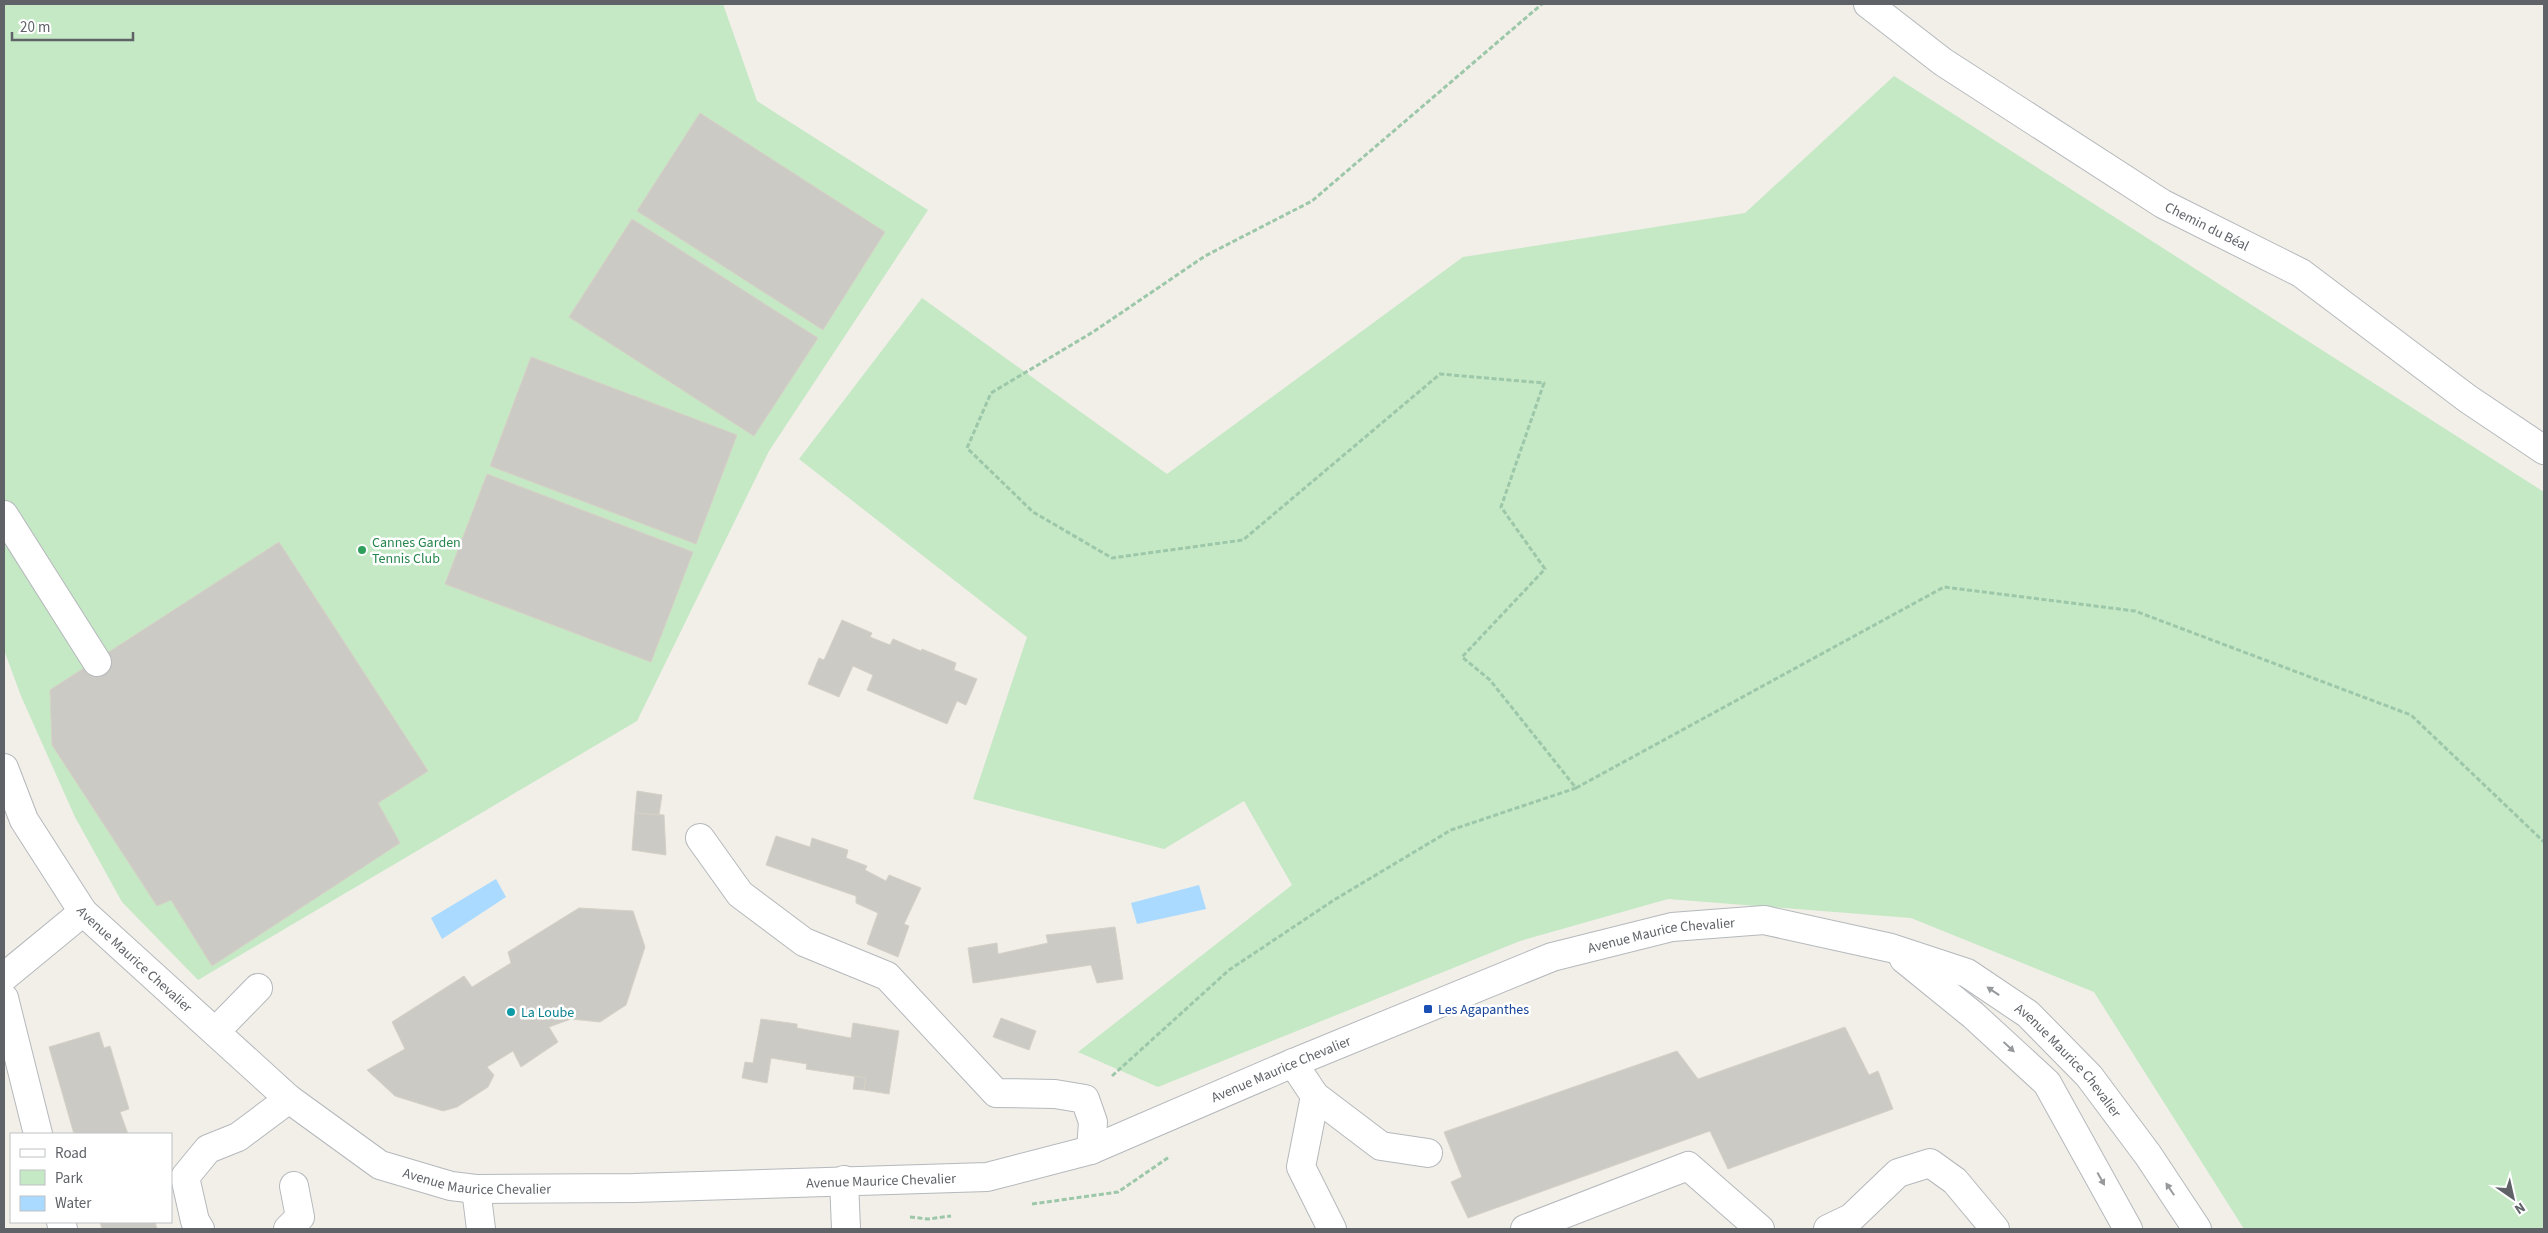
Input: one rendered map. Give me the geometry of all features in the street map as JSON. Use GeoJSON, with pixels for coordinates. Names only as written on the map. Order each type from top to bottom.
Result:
{"type":"FeatureCollection","features":[{"type":"Feature","properties":{"kind":"street","name":"Chemin du Béal"},"geometry":{"type":"LineString","coordinates":[[1868,4],[1944,62],[2163,204],[2301,273],[2468,399],[2544,450]]}},
{"type":"Feature","properties":{"kind":"street"},"geometry":{"type":"LineString","coordinates":[[4,515],[96,662]]}},
{"type":"Feature","properties":{"kind":"street","name":"Avenue Maurice Chevalier"},"geometry":{"type":"LineString","coordinates":[[4,768],[24,820],[83,912],[289,1099],[380,1165],[451,1186],[476,1189],[634,1188],[987,1177],[1091,1150],[1293,1063],[1552,957],[1672,927],[1764,920],[1892,948],[1967,973],[2028,1014],[2089,1076],[2148,1155],[2197,1229]]}},
{"type":"Feature","properties":{"kind":"street"},"geometry":{"type":"LineString","coordinates":[[700,838],[740,894],[804,942],[887,976],[996,1093],[1055,1094],[1085,1099],[1092,1122],[1091,1150]]}},
{"type":"Feature","properties":{"kind":"street"},"geometry":{"type":"LineString","coordinates":[[4,977],[83,912]]}},
{"type":"Feature","properties":{"kind":"street","name":"Avenue Maurice Chevalier"},"geometry":{"type":"LineString","coordinates":[[1892,948],[1973,1014],[2047,1083],[2128,1229]]}},
{"type":"Feature","properties":{"kind":"street"},"geometry":{"type":"LineString","coordinates":[[216,1031],[258,988]]}},
{"type":"Feature","properties":{"kind":"street"},"geometry":{"type":"LineString","coordinates":[[4,998],[38,1133]]}},
{"type":"Feature","properties":{"kind":"street"},"geometry":{"type":"LineString","coordinates":[[1293,1063],[1315,1096],[1380,1146],[1428,1153]]}},
{"type":"Feature","properties":{"kind":"street"},"geometry":{"type":"LineString","coordinates":[[1315,1096],[1301,1167],[1332,1229]]}},
{"type":"Feature","properties":{"kind":"street"},"geometry":{"type":"LineString","coordinates":[[200,1229],[195,1221],[186,1177],[208,1149],[238,1136],[289,1099]]}},
{"type":"Feature","properties":{"kind":"street"},"geometry":{"type":"LineString","coordinates":[[1828,1229],[1851,1218],[1898,1173],[1930,1163],[1956,1181],[1995,1229]]}},
{"type":"Feature","properties":{"kind":"street"},"geometry":{"type":"LineString","coordinates":[[1525,1229],[1688,1166],[1760,1229]]}},
{"type":"Feature","properties":{"kind":"street"},"geometry":{"type":"LineString","coordinates":[[844,1180],[846,1229]]}},
{"type":"Feature","properties":{"kind":"street"},"geometry":{"type":"LineString","coordinates":[[288,1229],[300,1217],[294,1186]]}},
{"type":"Feature","properties":{"kind":"street"},"geometry":{"type":"LineString","coordinates":[[476,1189],[481,1229]]}},
{"type":"Feature","properties":{"kind":"path"},"geometry":{"type":"LineString","coordinates":[[1542,4],[1312,201],[1205,256],[1094,332],[991,393],[967,448],[1033,512],[1112,558],[1243,540],[1440,374],[1544,382],[1501,508],[1545,569],[1462,657],[1490,680],[1576,788]]}},
{"type":"Feature","properties":{"kind":"path"},"geometry":{"type":"LineString","coordinates":[[1085,1099],[1229,970],[1334,900],[1451,830],[1576,788],[1944,587],[2135,611],[2411,715],[2544,842]]}},
{"type":"Feature","properties":{"kind":"path"},"geometry":{"type":"LineString","coordinates":[[1023,1206],[1118,1192],[1172,1156]]}},
{"type":"Feature","properties":{"kind":"path"},"geometry":{"type":"LineString","coordinates":[[900,1215],[928,1219],[956,1215]]}},
{"type":"Feature","properties":{"kind":"green space","name":"Cannes Garden Tennis Club"},"geometry":{"type":"Polygon","coordinates":[[[4,4],[723,4],[757,101],[928,210],[769,451],[637,721],[198,980],[122,902],[75,817],[21,696],[4,650],[4,4]]]}},
{"type":"Feature","properties":{"kind":"green space"},"geometry":{"type":"Polygon","coordinates":[[[1894,76],[2544,492],[2544,1229],[2244,1229],[2094,992],[1911,918],[1668,899],[1520,941],[1158,1087],[1078,1052],[1292,885],[1244,801],[1164,849],[973,799],[1027,637],[799,459],[922,298],[1167,474],[1463,257],[1745,213],[1894,76]]]}},
{"type":"Feature","properties":{"kind":"water"},"geometry":{"type":"Polygon","coordinates":[[[496,879],[506,897],[442,939],[431,918],[496,879]]]}},
{"type":"Feature","properties":{"kind":"water"},"geometry":{"type":"Polygon","coordinates":[[[1199,885],[1206,909],[1137,924],[1131,903],[1199,885]]]}},
{"type":"Feature","properties":{"kind":"building"},"geometry":{"type":"Polygon","coordinates":[[[700,113],[885,232],[823,330],[637,211],[700,113]]]}},
{"type":"Feature","properties":{"kind":"building"},"geometry":{"type":"Polygon","coordinates":[[[632,219],[818,338],[754,436],[569,317],[632,219]]]}},
{"type":"Feature","properties":{"kind":"building"},"geometry":{"type":"Polygon","coordinates":[[[531,357],[737,435],[696,544],[490,466],[531,357]]]}},
{"type":"Feature","properties":{"kind":"building"},"geometry":{"type":"Polygon","coordinates":[[[487,474],[693,552],[651,662],[445,584],[487,474]]]}},
{"type":"Feature","properties":{"kind":"building"},"geometry":{"type":"Polygon","coordinates":[[[279,542],[428,771],[378,803],[400,843],[212,966],[171,900],[157,906],[52,745],[50,690],[279,542]]]}},
{"type":"Feature","properties":{"kind":"building"},"geometry":{"type":"Polygon","coordinates":[[[842,620],[872,633],[870,637],[890,645],[893,639],[956,663],[954,670],[977,679],[966,705],[957,701],[947,724],[867,690],[873,675],[853,666],[839,697],[808,684],[819,658],[824,660],[842,620]]]}},
{"type":"Feature","properties":{"kind":"building"},"geometry":{"type":"Polygon","coordinates":[[[637,791],[662,795],[659,815],[635,813],[637,791]]]}},
{"type":"Feature","properties":{"kind":"building"},"geometry":{"type":"Polygon","coordinates":[[[635,813],[664,815],[666,855],[632,850],[635,813]]]}},
{"type":"Feature","properties":{"kind":"building"},"geometry":{"type":"Polygon","coordinates":[[[776,836],[810,847],[812,838],[848,850],[846,858],[867,866],[865,870],[886,881],[889,875],[921,888],[904,924],[909,926],[898,957],[867,944],[878,913],[856,903],[856,896],[766,865],[776,836]]]}},
{"type":"Feature","properties":{"kind":"building","name":"La Loube"},"geometry":{"type":"Polygon","coordinates":[[[579,908],[633,911],[645,947],[626,1005],[600,1022],[571,1019],[549,1027],[558,1042],[521,1067],[513,1051],[487,1067],[494,1075],[488,1087],[457,1107],[443,1111],[395,1096],[367,1070],[405,1049],[392,1022],[464,976],[472,987],[511,963],[508,952],[579,908]]]}},
{"type":"Feature","properties":{"kind":"building"},"geometry":{"type":"Polygon","coordinates":[[[1115,927],[1123,979],[1097,983],[1091,965],[973,983],[968,948],[997,943],[998,954],[1048,943],[1046,935],[1115,927]]]}},
{"type":"Feature","properties":{"kind":"building"},"geometry":{"type":"Polygon","coordinates":[[[1001,1018],[1036,1031],[1029,1050],[993,1037],[1001,1018]]]}},
{"type":"Feature","properties":{"kind":"building"},"geometry":{"type":"Polygon","coordinates":[[[761,1019],[797,1024],[797,1028],[851,1038],[853,1023],[899,1031],[889,1094],[864,1090],[866,1078],[806,1069],[807,1064],[771,1058],[767,1083],[742,1078],[745,1062],[753,1063],[761,1019]]]}},
{"type":"Feature","properties":{"kind":"building"},"geometry":{"type":"Polygon","coordinates":[[[1845,1027],[1869,1075],[1878,1071],[1893,1109],[1728,1169],[1710,1131],[1468,1218],[1451,1182],[1462,1177],[1444,1132],[1677,1051],[1698,1079],[1845,1027]]]}},
{"type":"Feature","properties":{"kind":"building"},"geometry":{"type":"Polygon","coordinates":[[[99,1032],[104,1048],[110,1046],[129,1109],[120,1112],[128,1133],[74,1133],[49,1047],[99,1032]]]}},
{"type":"Feature","properties":{"kind":"building"},"geometry":{"type":"Polygon","coordinates":[[[855,1076],[866,1078],[864,1090],[853,1089],[855,1076]]]}},
{"type":"Feature","properties":{"kind":"building"},"geometry":{"type":"Polygon","coordinates":[[[100,1223],[155,1223],[157,1229],[102,1229],[100,1223]]]}},
{"type":"Feature","properties":{"kind":"place","name":"Cannes Garden Tennis Club"},"geometry":{"type":"Point","coordinates":[362,550]}},
{"type":"Feature","properties":{"kind":"place","name":"Les Agapanthes"},"geometry":{"type":"Point","coordinates":[1428,1009]}},
{"type":"Feature","properties":{"kind":"place","name":"La Loube"},"geometry":{"type":"Point","coordinates":[511,1012]}}]}
